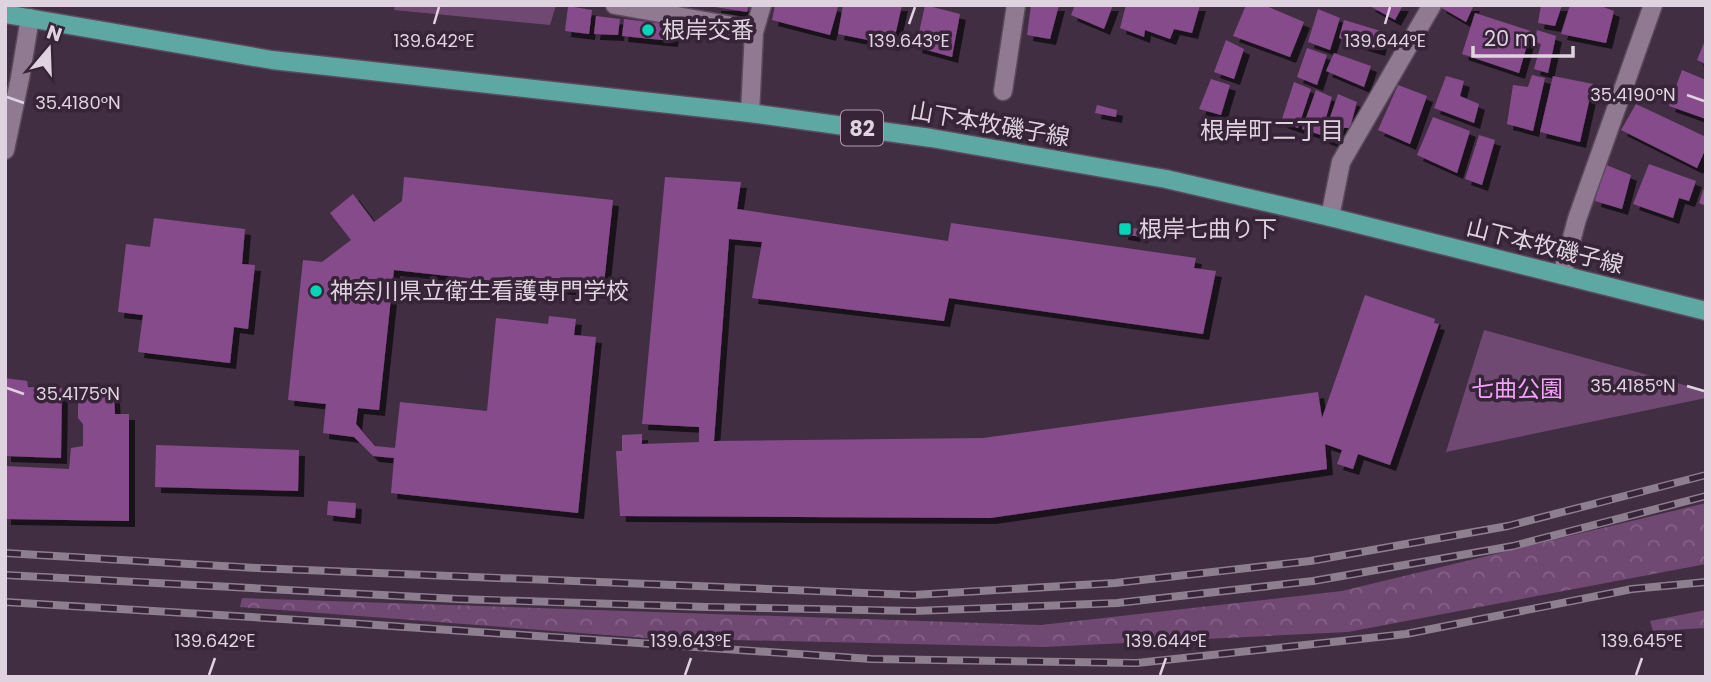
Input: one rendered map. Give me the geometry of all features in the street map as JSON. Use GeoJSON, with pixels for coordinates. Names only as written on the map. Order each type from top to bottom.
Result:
{"type":"FeatureCollection","features":[{"type":"Feature","properties":{"kind":"main road","name":"山下本牧磯子線"},"geometry":{"type":"LineString","coordinates":[[18,13],[272,60],[750,113],[931,138],[1166,179],[1706,311]]}},
{"type":"Feature","properties":{"kind":"street"},"geometry":{"type":"LineString","coordinates":[[615,5],[754,32]]}},
{"type":"Feature","properties":{"kind":"street"},"geometry":{"type":"LineString","coordinates":[[750,113],[754,32],[762,5]]}},
{"type":"Feature","properties":{"kind":"street"},"geometry":{"type":"LineString","coordinates":[[1003,91],[1016,5]]}},
{"type":"Feature","properties":{"kind":"street"},"geometry":{"type":"LineString","coordinates":[[1330,217],[1340,162],[1432,5]]}},
{"type":"Feature","properties":{"kind":"street"},"geometry":{"type":"LineString","coordinates":[[1563,275],[1577,219],[1653,5]]}},
{"type":"Feature","properties":{"kind":"street"},"geometry":{"type":"LineString","coordinates":[[5,150],[20,78],[18,13]]}},
{"type":"Feature","properties":{"kind":"green space"},"geometry":{"type":"Polygon","coordinates":[[[395,5],[556,5],[550,25],[394,10],[395,5]]]}},
{"type":"Feature","properties":{"kind":"green space","name":"七曲公園"},"geometry":{"type":"Polygon","coordinates":[[[1484,330],[1706,391],[1706,398],[1446,452],[1484,330]]]}},
{"type":"Feature","properties":{"kind":"green space"},"geometry":{"type":"Polygon","coordinates":[[[1706,503],[1706,564],[1348,632],[1044,647],[646,638],[240,607],[242,598],[1041,625],[1342,591],[1706,503]]]}},
{"type":"Feature","properties":{"kind":"green space"},"geometry":{"type":"Polygon","coordinates":[[[1706,610],[1706,628],[1653,631],[1650,621],[1706,610]]]}},
{"type":"Feature","properties":{"kind":"building"},"geometry":{"type":"Polygon","coordinates":[[[715,5],[749,5],[747,12],[715,5]]]}},
{"type":"Feature","properties":{"kind":"building"},"geometry":{"type":"Polygon","coordinates":[[[775,5],[838,7],[830,35],[772,20],[775,5]]]}},
{"type":"Feature","properties":{"kind":"building"},"geometry":{"type":"Polygon","coordinates":[[[843,5],[902,5],[893,45],[838,34],[843,5]]]}},
{"type":"Feature","properties":{"kind":"building"},"geometry":{"type":"Polygon","coordinates":[[[925,5],[960,14],[952,57],[916,47],[925,5]]]}},
{"type":"Feature","properties":{"kind":"building"},"geometry":{"type":"Polygon","coordinates":[[[1031,5],[1059,5],[1050,39],[1027,35],[1031,5]]]}},
{"type":"Feature","properties":{"kind":"building"},"geometry":{"type":"Polygon","coordinates":[[[1075,5],[1113,5],[1104,29],[1071,15],[1075,5]]]}},
{"type":"Feature","properties":{"kind":"building"},"geometry":{"type":"Polygon","coordinates":[[[1126,5],[1200,5],[1192,33],[1174,29],[1170,39],[1145,30],[1144,37],[1120,28],[1126,5]]]}},
{"type":"Feature","properties":{"kind":"building"},"geometry":{"type":"Polygon","coordinates":[[[1246,5],[1264,5],[1304,22],[1290,57],[1233,36],[1246,5]]]}},
{"type":"Feature","properties":{"kind":"building"},"geometry":{"type":"Polygon","coordinates":[[[1368,5],[1403,5],[1395,20],[1368,5]]]}},
{"type":"Feature","properties":{"kind":"building"},"geometry":{"type":"Polygon","coordinates":[[[1474,5],[1466,22],[1440,7],[1474,5]]]}},
{"type":"Feature","properties":{"kind":"building"},"geometry":{"type":"Polygon","coordinates":[[[1541,5],[1562,5],[1555,26],[1538,23],[1541,5]]]}},
{"type":"Feature","properties":{"kind":"building"},"geometry":{"type":"Polygon","coordinates":[[[1570,5],[1598,5],[1614,11],[1606,43],[1561,34],[1570,5]]]}},
{"type":"Feature","properties":{"kind":"building"},"geometry":{"type":"Polygon","coordinates":[[[568,6],[592,10],[589,34],[565,31],[568,6]]]}},
{"type":"Feature","properties":{"kind":"building"},"geometry":{"type":"Polygon","coordinates":[[[1318,9],[1340,18],[1330,50],[1308,42],[1318,9]]]}},
{"type":"Feature","properties":{"kind":"building"},"geometry":{"type":"Polygon","coordinates":[[[1475,13],[1531,31],[1519,73],[1462,54],[1475,13]]]}},
{"type":"Feature","properties":{"kind":"building"},"geometry":{"type":"Polygon","coordinates":[[[596,16],[620,19],[618,35],[594,34],[596,16]]]}},
{"type":"Feature","properties":{"kind":"building","name":"根岸交番"},"geometry":{"type":"Polygon","coordinates":[[[624,19],[674,25],[672,41],[622,36],[624,19]]]}},
{"type":"Feature","properties":{"kind":"building"},"geometry":{"type":"Polygon","coordinates":[[[1344,20],[1384,32],[1379,50],[1339,38],[1344,20]]]}},
{"type":"Feature","properties":{"kind":"building"},"geometry":{"type":"Polygon","coordinates":[[[1537,30],[1556,36],[1548,73],[1534,69],[1541,44],[1535,42],[1537,30]]]}},
{"type":"Feature","properties":{"kind":"building"},"geometry":{"type":"Polygon","coordinates":[[[1706,38],[1706,64],[1697,60],[1706,38]]]}},
{"type":"Feature","properties":{"kind":"building"},"geometry":{"type":"Polygon","coordinates":[[[1226,40],[1244,49],[1234,79],[1214,72],[1226,40]]]}},
{"type":"Feature","properties":{"kind":"building"},"geometry":{"type":"Polygon","coordinates":[[[1307,48],[1327,55],[1317,85],[1297,77],[1307,48]]]}},
{"type":"Feature","properties":{"kind":"building"},"geometry":{"type":"Polygon","coordinates":[[[1334,53],[1371,66],[1364,87],[1326,71],[1334,53]]]}},
{"type":"Feature","properties":{"kind":"building"},"geometry":{"type":"Polygon","coordinates":[[[1682,70],[1706,80],[1706,119],[1669,106],[1682,70]]]}},
{"type":"Feature","properties":{"kind":"building"},"geometry":{"type":"Polygon","coordinates":[[[1532,75],[1545,78],[1533,131],[1507,124],[1513,85],[1528,87],[1532,75]]]}},
{"type":"Feature","properties":{"kind":"building"},"geometry":{"type":"Polygon","coordinates":[[[1446,76],[1464,81],[1460,96],[1479,104],[1474,123],[1434,108],[1446,76]]]}},
{"type":"Feature","properties":{"kind":"building"},"geometry":{"type":"Polygon","coordinates":[[[1553,76],[1593,84],[1580,142],[1540,132],[1553,76]]]}},
{"type":"Feature","properties":{"kind":"building"},"geometry":{"type":"Polygon","coordinates":[[[1211,79],[1230,85],[1221,115],[1199,109],[1211,79]]]}},
{"type":"Feature","properties":{"kind":"building"},"geometry":{"type":"Polygon","coordinates":[[[1294,82],[1311,89],[1298,128],[1281,122],[1294,82]]]}},
{"type":"Feature","properties":{"kind":"building"},"geometry":{"type":"Polygon","coordinates":[[[1398,85],[1427,96],[1410,144],[1378,130],[1398,85]]]}},
{"type":"Feature","properties":{"kind":"building"},"geometry":{"type":"Polygon","coordinates":[[[1316,90],[1332,97],[1321,135],[1302,129],[1316,90]]]}},
{"type":"Feature","properties":{"kind":"building"},"geometry":{"type":"Polygon","coordinates":[[[1338,94],[1357,102],[1350,128],[1344,128],[1338,143],[1323,138],[1338,94]]]}},
{"type":"Feature","properties":{"kind":"building"},"geometry":{"type":"Polygon","coordinates":[[[1636,104],[1706,137],[1706,148],[1697,168],[1621,130],[1636,104]]]}},
{"type":"Feature","properties":{"kind":"building"},"geometry":{"type":"Polygon","coordinates":[[[1097,105],[1117,110],[1116,117],[1095,113],[1097,105]]]}},
{"type":"Feature","properties":{"kind":"building"},"geometry":{"type":"Polygon","coordinates":[[[1433,117],[1470,131],[1457,173],[1417,155],[1433,117]]]}},
{"type":"Feature","properties":{"kind":"building"},"geometry":{"type":"Polygon","coordinates":[[[1479,135],[1495,140],[1482,185],[1465,179],[1479,135]]]}},
{"type":"Feature","properties":{"kind":"building"},"geometry":{"type":"Polygon","coordinates":[[[1604,164],[1631,175],[1622,209],[1595,201],[1604,164]]]}},
{"type":"Feature","properties":{"kind":"building"},"geometry":{"type":"Polygon","coordinates":[[[1649,164],[1696,181],[1689,201],[1679,198],[1673,218],[1633,204],[1649,164]]]}},
{"type":"Feature","properties":{"kind":"building"},"geometry":{"type":"Polygon","coordinates":[[[404,177],[613,200],[603,293],[394,270],[379,410],[358,408],[356,424],[375,446],[395,448],[400,402],[487,411],[496,318],[548,324],[549,316],[576,319],[574,335],[596,337],[578,513],[391,493],[394,458],[373,456],[354,437],[323,433],[326,404],[288,400],[303,260],[322,262],[351,240],[330,213],[353,194],[374,222],[402,201],[404,177]]]}},
{"type":"Feature","properties":{"kind":"building"},"geometry":{"type":"Polygon","coordinates":[[[665,177],[741,182],[737,209],[948,241],[951,223],[1196,258],[1194,268],[1216,271],[1203,334],[949,298],[944,321],[752,298],[762,242],[729,239],[714,441],[983,438],[1318,392],[1322,418],[1365,295],[1435,319],[1434,323],[1439,324],[1390,465],[1358,454],[1353,469],[1337,464],[1342,450],[1325,444],[1327,469],[990,518],[620,516],[616,451],[622,451],[622,435],[642,434],[642,444],[699,442],[699,427],[642,424],[665,177]]]}},
{"type":"Feature","properties":{"kind":"building"},"geometry":{"type":"Polygon","coordinates":[[[1706,185],[1706,206],[1699,203],[1706,185]]]}},
{"type":"Feature","properties":{"kind":"building"},"geometry":{"type":"Polygon","coordinates":[[[154,218],[245,229],[242,264],[255,265],[248,329],[234,327],[230,363],[138,352],[143,315],[118,312],[126,244],[150,247],[154,218]]]}},
{"type":"Feature","properties":{"kind":"building"},"geometry":{"type":"Polygon","coordinates":[[[1123,226],[1144,230],[1142,237],[1122,234],[1123,226]]]}},
{"type":"Feature","properties":{"kind":"building"},"geometry":{"type":"Polygon","coordinates":[[[5,378],[27,381],[28,387],[62,388],[61,458],[5,456],[5,378]]]}},
{"type":"Feature","properties":{"kind":"building"},"geometry":{"type":"Polygon","coordinates":[[[78,397],[114,397],[115,414],[129,414],[129,521],[5,519],[5,466],[69,469],[71,448],[83,446],[83,424],[78,418],[78,397]]]}},
{"type":"Feature","properties":{"kind":"building"},"geometry":{"type":"Polygon","coordinates":[[[156,445],[299,450],[298,491],[155,487],[156,445]]]}},
{"type":"Feature","properties":{"kind":"building"},"geometry":{"type":"Polygon","coordinates":[[[328,501],[356,503],[355,518],[327,515],[328,501]]]}},
{"type":"Feature","properties":{"kind":"railway"},"geometry":{"type":"LineString","coordinates":[[5,553],[257,568],[913,595],[1115,583],[1310,561],[1508,526],[1706,475]]}},
{"type":"Feature","properties":{"kind":"railway"},"geometry":{"type":"LineString","coordinates":[[5,575],[458,599],[707,607],[914,611],[1117,603],[1313,581],[1513,546],[1706,496]]}},
{"type":"Feature","properties":{"kind":"railway"},"geometry":{"type":"LineString","coordinates":[[5,602],[871,659],[1137,663],[1406,634],[1632,589],[1706,582]]}},
{"type":"Feature","properties":{"kind":"place","name":"根岸交番"},"geometry":{"type":"Point","coordinates":[648,30]}},
{"type":"Feature","properties":{"kind":"place","name":"根岸七曲り下"},"geometry":{"type":"Point","coordinates":[1125,229]}},
{"type":"Feature","properties":{"kind":"place","name":"神奈川県立衛生看護専門学校"},"geometry":{"type":"Point","coordinates":[316,291]}},
{"type":"Feature","properties":{"kind":"district","name":"根岸町二丁目"},"geometry":{"type":"Point","coordinates":[1272,130]}}]}
